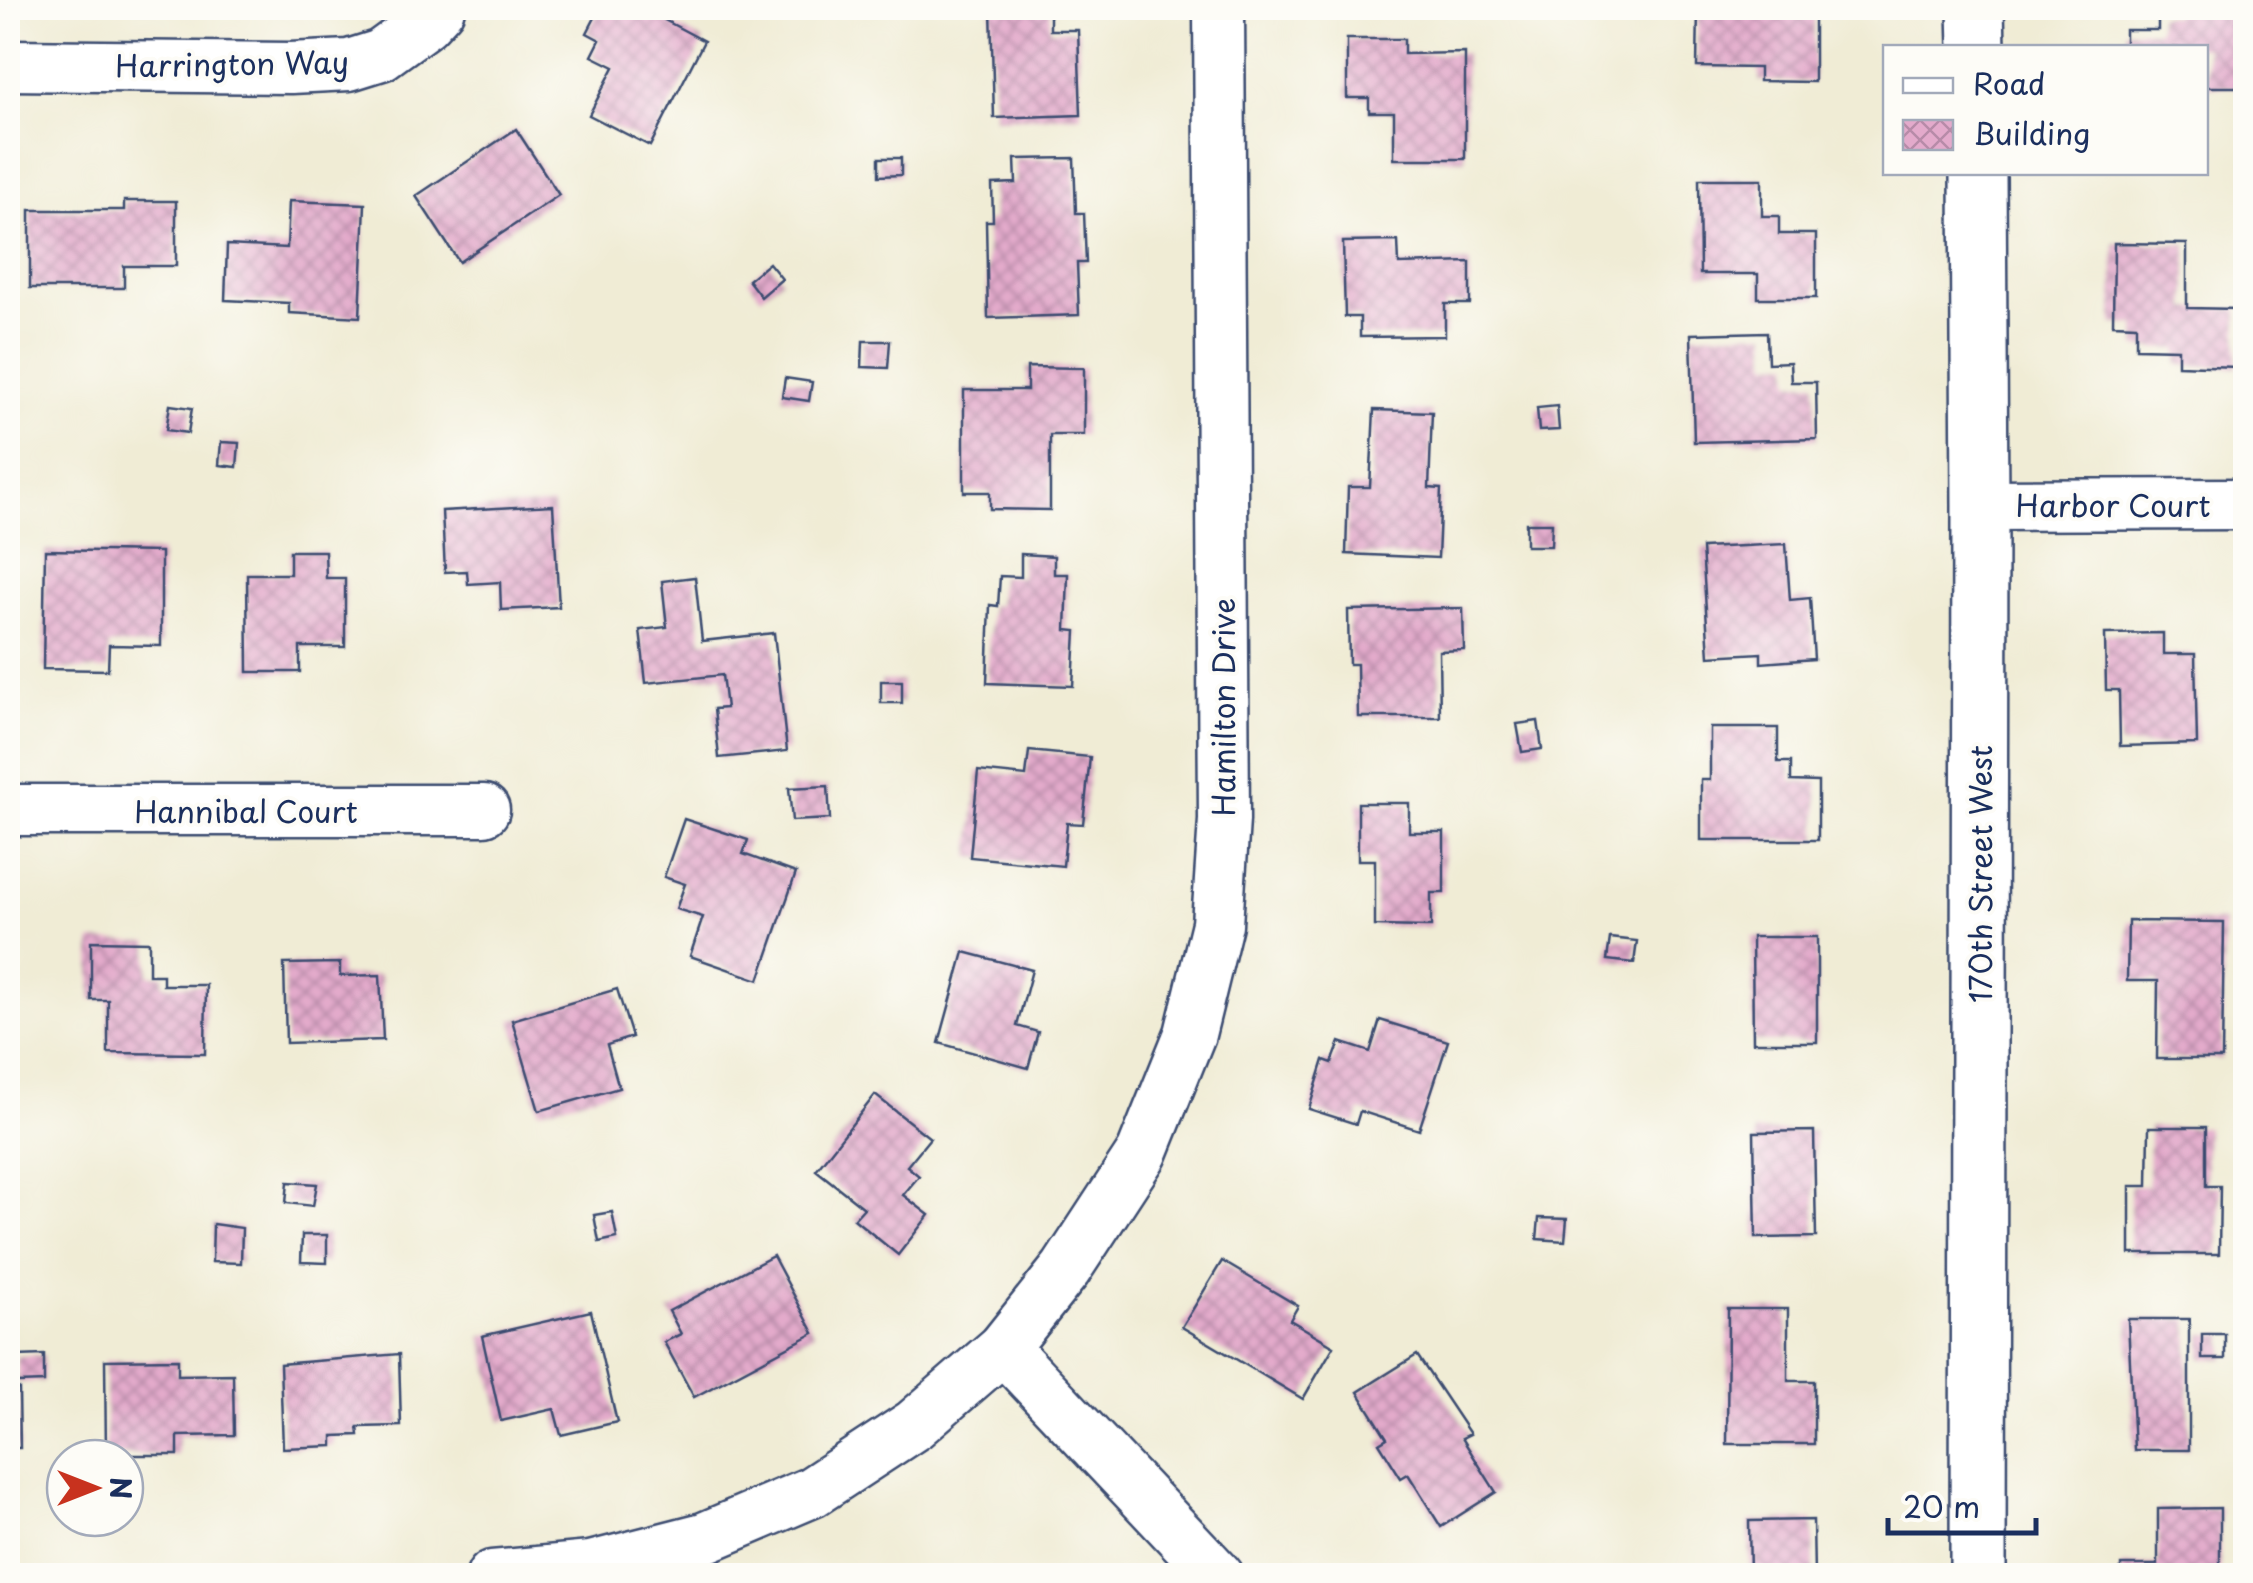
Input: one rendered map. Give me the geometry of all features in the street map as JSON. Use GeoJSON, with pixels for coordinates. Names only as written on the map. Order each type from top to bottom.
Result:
{"type":"FeatureCollection","features":[{"type":"Feature","properties":{"kind":"street","name":"Harrington Way"},"geometry":{"type":"LineString","coordinates":[[8,65],[272,68],[349,65],[381,55],[425,24],[439,8]]}},
{"type":"Feature","properties":{"kind":"street","name":"Hamilton Drive"},"geometry":{"type":"LineString","coordinates":[[492,1576],[590,1566],[704,1538],[812,1492],[914,1425],[1003,1348],[1066,1269],[1142,1154],[1190,1034],[1217,924],[1224,820],[1219,8]]}},
{"type":"Feature","properties":{"kind":"street"},"geometry":{"type":"LineString","coordinates":[[1976,8],[1977,45]]}},
{"type":"Feature","properties":{"kind":"street","name":"170th Street West"},"geometry":{"type":"LineString","coordinates":[[1978,175],[1978,1576]]}},
{"type":"Feature","properties":{"kind":"street","name":"Harbor Court"},"geometry":{"type":"LineString","coordinates":[[1980,505],[2246,504]]}},
{"type":"Feature","properties":{"kind":"street","name":"Hannibal Court"},"geometry":{"type":"LineString","coordinates":[[8,810],[484,810]]}},
{"type":"Feature","properties":{"kind":"street"},"geometry":{"type":"LineString","coordinates":[[1003,1348],[1218,1576]]}},
{"type":"Feature","properties":{"kind":"building"},"geometry":{"type":"Polygon","coordinates":[[[600,8],[661,8],[657,16],[704,41],[650,146],[589,115],[614,67],[592,56],[600,40],[587,33],[600,8]]]}},
{"type":"Feature","properties":{"kind":"building"},"geometry":{"type":"Polygon","coordinates":[[[991,8],[1050,8],[1050,30],[1078,30],[1081,115],[994,118],[991,8]]]}},
{"type":"Feature","properties":{"kind":"building"},"geometry":{"type":"Polygon","coordinates":[[[1698,8],[1766,8],[1766,16],[1814,16],[1814,82],[1759,81],[1759,68],[1697,67],[1698,8]]]}},
{"type":"Feature","properties":{"kind":"building"},"geometry":{"type":"Polygon","coordinates":[[[2175,8],[2237,8],[2238,87],[2208,87],[2208,45],[2125,45],[2125,30],[2158,30],[2158,16],[2175,16],[2175,8]]]}},
{"type":"Feature","properties":{"kind":"building"},"geometry":{"type":"Polygon","coordinates":[[[1347,39],[1404,39],[1404,54],[1465,53],[1465,159],[1394,159],[1394,112],[1369,112],[1369,98],[1347,98],[1347,39]]]}},
{"type":"Feature","properties":{"kind":"building"},"geometry":{"type":"Polygon","coordinates":[[[516,129],[559,195],[459,262],[416,196],[516,129]]]}},
{"type":"Feature","properties":{"kind":"building"},"geometry":{"type":"Polygon","coordinates":[[[879,158],[901,158],[901,175],[879,176],[879,158]]]}},
{"type":"Feature","properties":{"kind":"building"},"geometry":{"type":"Polygon","coordinates":[[[1074,158],[1076,213],[1084,213],[1086,263],[1077,263],[1079,315],[988,318],[986,221],[993,221],[992,184],[1016,183],[1015,159],[1074,158]]]}},
{"type":"Feature","properties":{"kind":"building"},"geometry":{"type":"Polygon","coordinates":[[[1699,179],[1762,179],[1762,216],[1779,216],[1779,234],[1816,234],[1816,298],[1758,298],[1758,274],[1700,274],[1699,179]]]}},
{"type":"Feature","properties":{"kind":"building"},"geometry":{"type":"Polygon","coordinates":[[[124,201],[176,201],[176,266],[124,266],[124,288],[30,288],[30,210],[124,210],[124,201]]]}},
{"type":"Feature","properties":{"kind":"building"},"geometry":{"type":"Polygon","coordinates":[[[289,201],[365,204],[360,317],[289,313],[289,303],[225,300],[227,245],[287,248],[289,201]]]}},
{"type":"Feature","properties":{"kind":"building"},"geometry":{"type":"Polygon","coordinates":[[[1398,241],[1399,264],[1470,262],[1470,304],[1445,304],[1445,336],[1360,337],[1360,317],[1345,317],[1343,242],[1398,241]]]}},
{"type":"Feature","properties":{"kind":"building"},"geometry":{"type":"Polygon","coordinates":[[[2114,243],[2187,244],[2187,308],[2238,309],[2237,367],[2178,365],[2178,349],[2136,348],[2136,325],[2113,324],[2114,243]]]}},
{"type":"Feature","properties":{"kind":"building"},"geometry":{"type":"Polygon","coordinates":[[[769,263],[782,279],[761,297],[748,280],[769,263]]]}},
{"type":"Feature","properties":{"kind":"building"},"geometry":{"type":"Polygon","coordinates":[[[1767,332],[1768,363],[1790,362],[1791,382],[1816,382],[1817,439],[1694,442],[1691,334],[1767,332]]]}},
{"type":"Feature","properties":{"kind":"building"},"geometry":{"type":"Polygon","coordinates":[[[863,341],[890,341],[888,368],[862,367],[863,341]]]}},
{"type":"Feature","properties":{"kind":"building"},"geometry":{"type":"Polygon","coordinates":[[[1027,367],[1084,368],[1084,435],[1050,435],[1050,510],[990,509],[990,492],[964,492],[964,390],[1027,390],[1027,367]]]}},
{"type":"Feature","properties":{"kind":"building"},"geometry":{"type":"Polygon","coordinates":[[[785,378],[812,382],[809,401],[782,397],[785,378]]]}},
{"type":"Feature","properties":{"kind":"building"},"geometry":{"type":"Polygon","coordinates":[[[170,405],[192,408],[188,433],[166,430],[170,405]]]}},
{"type":"Feature","properties":{"kind":"building"},"geometry":{"type":"Polygon","coordinates":[[[1557,406],[1559,430],[1539,431],[1537,408],[1557,406]]]}},
{"type":"Feature","properties":{"kind":"building"},"geometry":{"type":"Polygon","coordinates":[[[1374,410],[1432,412],[1429,488],[1441,489],[1438,558],[1346,554],[1348,487],[1370,487],[1374,410]]]}},
{"type":"Feature","properties":{"kind":"building"},"geometry":{"type":"Polygon","coordinates":[[[221,442],[239,443],[237,467],[219,465],[221,442]]]}},
{"type":"Feature","properties":{"kind":"building"},"geometry":{"type":"Polygon","coordinates":[[[553,505],[559,607],[501,610],[500,582],[468,584],[467,571],[445,572],[442,511],[553,505]]]}},
{"type":"Feature","properties":{"kind":"building"},"geometry":{"type":"Polygon","coordinates":[[[1526,523],[1552,523],[1551,546],[1526,546],[1526,523]]]}},
{"type":"Feature","properties":{"kind":"building"},"geometry":{"type":"Polygon","coordinates":[[[1786,544],[1790,600],[1810,598],[1814,659],[1761,663],[1761,653],[1709,656],[1702,548],[1786,544]]]}},
{"type":"Feature","properties":{"kind":"building"},"geometry":{"type":"Polygon","coordinates":[[[45,550],[161,552],[161,646],[109,645],[108,670],[43,669],[45,550]]]}},
{"type":"Feature","properties":{"kind":"building"},"geometry":{"type":"Polygon","coordinates":[[[290,551],[325,551],[326,578],[345,578],[345,647],[300,647],[300,672],[248,672],[247,574],[290,574],[290,551]]]}},
{"type":"Feature","properties":{"kind":"building"},"geometry":{"type":"Polygon","coordinates":[[[1021,554],[1054,556],[1054,574],[1068,574],[1066,630],[1076,631],[1073,686],[987,683],[990,605],[998,606],[1000,576],[1021,577],[1021,554]]]}},
{"type":"Feature","properties":{"kind":"building"},"geometry":{"type":"Polygon","coordinates":[[[695,577],[702,641],[774,633],[787,751],[719,758],[714,709],[726,708],[722,675],[646,683],[640,630],[667,627],[662,581],[695,577]]]}},
{"type":"Feature","properties":{"kind":"building"},"geometry":{"type":"Polygon","coordinates":[[[1463,608],[1464,650],[1439,651],[1440,717],[1358,717],[1357,664],[1349,664],[1348,610],[1463,608]]]}},
{"type":"Feature","properties":{"kind":"building"},"geometry":{"type":"Polygon","coordinates":[[[2163,633],[2163,654],[2195,654],[2197,744],[2120,746],[2119,690],[2106,690],[2105,634],[2163,633]]]}},
{"type":"Feature","properties":{"kind":"building"},"geometry":{"type":"Polygon","coordinates":[[[881,681],[902,681],[902,703],[881,703],[881,681]]]}},
{"type":"Feature","properties":{"kind":"building"},"geometry":{"type":"Polygon","coordinates":[[[1538,721],[1542,749],[1522,752],[1517,724],[1538,721]]]}},
{"type":"Feature","properties":{"kind":"building"},"geometry":{"type":"Polygon","coordinates":[[[1710,728],[1778,728],[1778,762],[1791,762],[1791,781],[1818,782],[1818,840],[1701,840],[1701,780],[1710,780],[1710,728]]]}},
{"type":"Feature","properties":{"kind":"building"},"geometry":{"type":"Polygon","coordinates":[[[1029,751],[1090,757],[1083,824],[1067,823],[1063,866],[970,857],[978,771],[1026,776],[1029,751]]]}},
{"type":"Feature","properties":{"kind":"building"},"geometry":{"type":"Polygon","coordinates":[[[828,786],[830,819],[792,821],[789,788],[828,786]]]}},
{"type":"Feature","properties":{"kind":"building"},"geometry":{"type":"Polygon","coordinates":[[[1358,803],[1409,803],[1409,832],[1444,832],[1444,893],[1431,893],[1431,927],[1375,926],[1375,860],[1358,860],[1358,803]]]}},
{"type":"Feature","properties":{"kind":"building"},"geometry":{"type":"Polygon","coordinates":[[[684,819],[748,840],[743,854],[796,873],[759,980],[690,956],[703,917],[676,909],[685,884],[664,877],[684,819]]]}},
{"type":"Feature","properties":{"kind":"building"},"geometry":{"type":"Polygon","coordinates":[[[2128,921],[2224,922],[2222,1059],[2157,1059],[2158,981],[2127,981],[2128,921]]]}},
{"type":"Feature","properties":{"kind":"building"},"geometry":{"type":"Polygon","coordinates":[[[1752,937],[1817,937],[1817,1042],[1753,1042],[1752,937]]]}},
{"type":"Feature","properties":{"kind":"building"},"geometry":{"type":"Polygon","coordinates":[[[1610,938],[1637,941],[1634,963],[1607,960],[1610,938]]]}},
{"type":"Feature","properties":{"kind":"building"},"geometry":{"type":"Polygon","coordinates":[[[91,941],[149,942],[149,975],[163,975],[163,985],[206,985],[205,1054],[108,1053],[108,1000],[91,1000],[91,941]]]}},
{"type":"Feature","properties":{"kind":"building"},"geometry":{"type":"Polygon","coordinates":[[[964,952],[1032,970],[1017,1026],[1038,1032],[1028,1068],[939,1043],[964,952]]]}},
{"type":"Feature","properties":{"kind":"building"},"geometry":{"type":"Polygon","coordinates":[[[340,963],[340,976],[380,975],[383,1040],[286,1043],[284,964],[340,963]]]}},
{"type":"Feature","properties":{"kind":"building"},"geometry":{"type":"Polygon","coordinates":[[[617,989],[632,1037],[607,1045],[619,1088],[539,1111],[512,1020],[617,989]]]}},
{"type":"Feature","properties":{"kind":"building"},"geometry":{"type":"Polygon","coordinates":[[[1380,1020],[1448,1041],[1419,1130],[1360,1111],[1356,1124],[1309,1109],[1324,1060],[1332,1063],[1340,1042],[1370,1052],[1380,1020]]]}},
{"type":"Feature","properties":{"kind":"building"},"geometry":{"type":"Polygon","coordinates":[[[875,1095],[930,1138],[907,1166],[919,1176],[903,1195],[929,1215],[898,1255],[854,1219],[864,1208],[816,1170],[875,1095]]]}},
{"type":"Feature","properties":{"kind":"building"},"geometry":{"type":"Polygon","coordinates":[[[2149,1127],[2206,1127],[2206,1186],[2220,1186],[2219,1254],[2130,1254],[2130,1186],[2148,1186],[2149,1127]]]}},
{"type":"Feature","properties":{"kind":"building"},"geometry":{"type":"Polygon","coordinates":[[[1814,1131],[1816,1237],[1756,1238],[1754,1132],[1814,1131]]]}},
{"type":"Feature","properties":{"kind":"building"},"geometry":{"type":"Polygon","coordinates":[[[288,1182],[317,1184],[313,1206],[286,1203],[288,1182]]]}},
{"type":"Feature","properties":{"kind":"building"},"geometry":{"type":"Polygon","coordinates":[[[612,1212],[617,1238],[599,1242],[594,1215],[612,1212]]]}},
{"type":"Feature","properties":{"kind":"building"},"geometry":{"type":"Polygon","coordinates":[[[1539,1218],[1567,1219],[1565,1241],[1537,1239],[1539,1218]]]}},
{"type":"Feature","properties":{"kind":"building"},"geometry":{"type":"Polygon","coordinates":[[[213,1224],[242,1228],[241,1263],[212,1262],[213,1224]]]}},
{"type":"Feature","properties":{"kind":"building"},"geometry":{"type":"Polygon","coordinates":[[[302,1235],[327,1235],[327,1263],[301,1262],[302,1235]]]}},
{"type":"Feature","properties":{"kind":"building"},"geometry":{"type":"Polygon","coordinates":[[[773,1256],[814,1333],[694,1397],[664,1342],[681,1334],[669,1311],[773,1256]]]}},
{"type":"Feature","properties":{"kind":"building"},"geometry":{"type":"Polygon","coordinates":[[[1222,1261],[1298,1306],[1290,1320],[1334,1346],[1303,1399],[1182,1327],[1222,1261]]]}},
{"type":"Feature","properties":{"kind":"building"},"geometry":{"type":"Polygon","coordinates":[[[1728,1309],[1788,1309],[1788,1381],[1814,1381],[1814,1444],[1727,1444],[1728,1309]]]}},
{"type":"Feature","properties":{"kind":"building"},"geometry":{"type":"Polygon","coordinates":[[[591,1311],[617,1422],[561,1435],[554,1409],[501,1421],[482,1336],[591,1311]]]}},
{"type":"Feature","properties":{"kind":"building"},"geometry":{"type":"Polygon","coordinates":[[[2128,1319],[2189,1319],[2189,1450],[2134,1450],[2128,1319]]]}},
{"type":"Feature","properties":{"kind":"building"},"geometry":{"type":"Polygon","coordinates":[[[2202,1334],[2225,1334],[2225,1359],[2202,1359],[2202,1334]]]}},
{"type":"Feature","properties":{"kind":"building"},"geometry":{"type":"Polygon","coordinates":[[[399,1354],[401,1426],[358,1427],[359,1435],[333,1436],[333,1446],[283,1448],[280,1364],[399,1354]]]}},
{"type":"Feature","properties":{"kind":"building"},"geometry":{"type":"Polygon","coordinates":[[[44,1355],[44,1382],[18,1383],[17,1356],[44,1355]]]}},
{"type":"Feature","properties":{"kind":"building"},"geometry":{"type":"Polygon","coordinates":[[[1417,1355],[1470,1434],[1462,1438],[1496,1492],[1441,1527],[1408,1474],[1401,1478],[1379,1443],[1387,1438],[1358,1392],[1417,1355]]]}},
{"type":"Feature","properties":{"kind":"building"},"geometry":{"type":"Polygon","coordinates":[[[178,1359],[178,1375],[233,1374],[234,1435],[178,1436],[178,1455],[145,1455],[145,1438],[106,1438],[105,1360],[178,1359]]]}},
{"type":"Feature","properties":{"kind":"building"},"geometry":{"type":"Polygon","coordinates":[[[19,1389],[20,1448],[8,1448],[8,1390],[19,1389]]]}},
{"type":"Feature","properties":{"kind":"building"},"geometry":{"type":"Polygon","coordinates":[[[2220,1508],[2220,1576],[2121,1576],[2121,1565],[2158,1565],[2158,1509],[2220,1508]]]}},
{"type":"Feature","properties":{"kind":"building"},"geometry":{"type":"Polygon","coordinates":[[[1813,1520],[1814,1576],[1750,1576],[1749,1521],[1813,1520]]]}}]}
